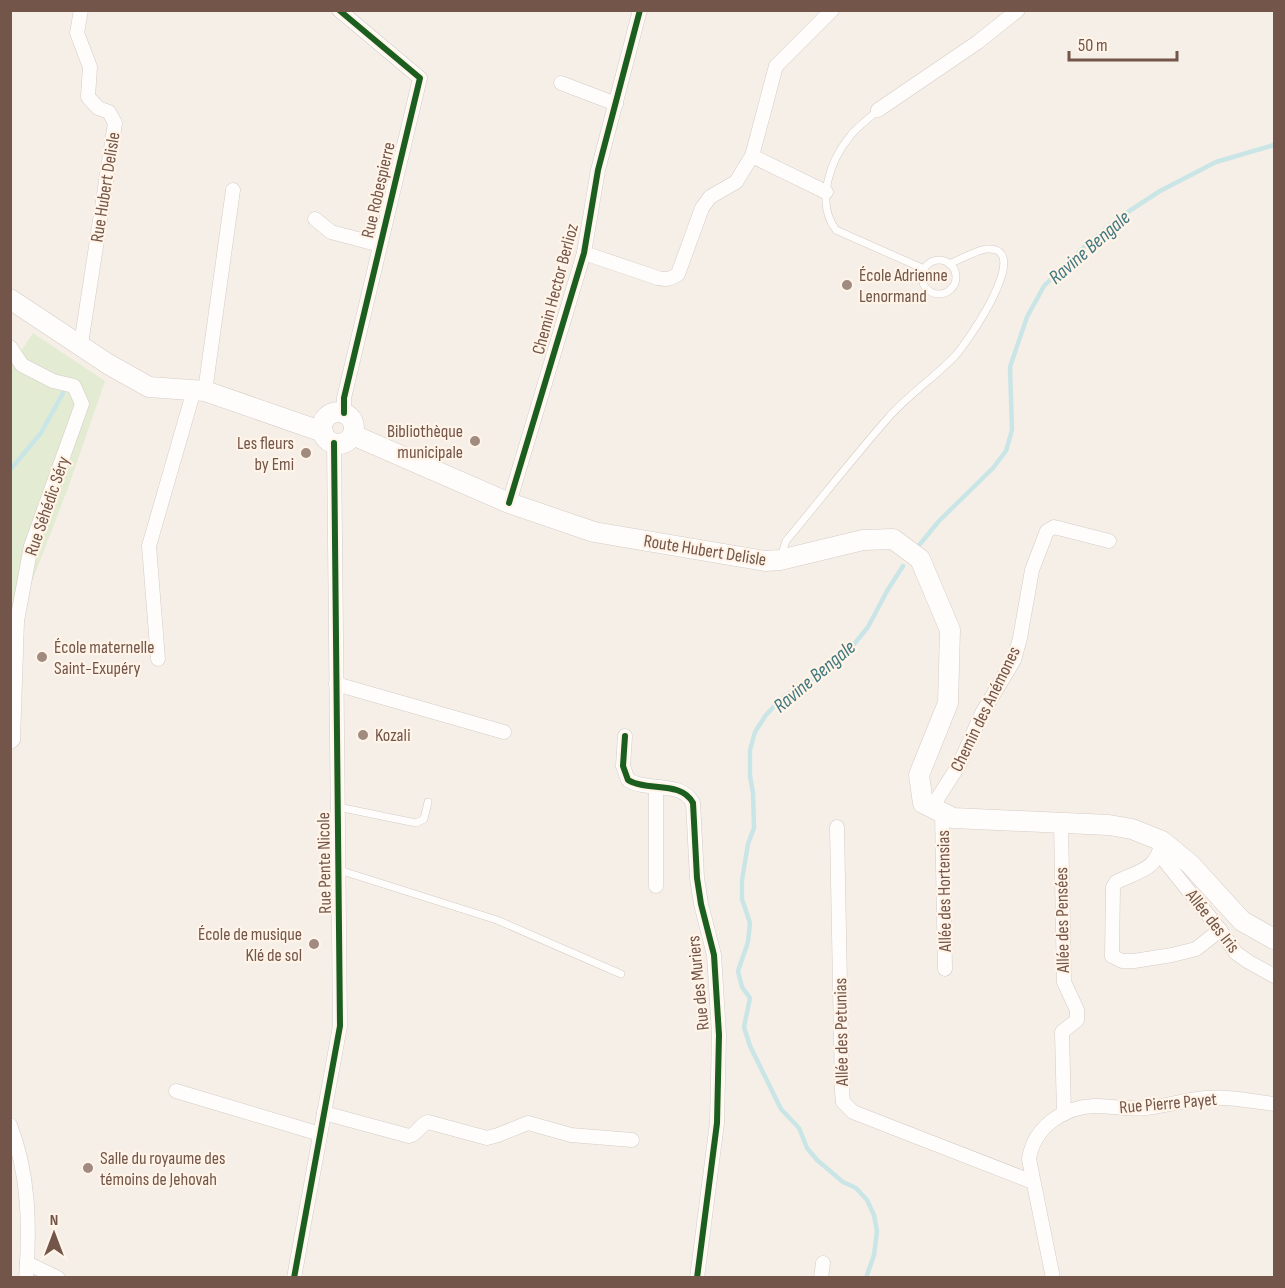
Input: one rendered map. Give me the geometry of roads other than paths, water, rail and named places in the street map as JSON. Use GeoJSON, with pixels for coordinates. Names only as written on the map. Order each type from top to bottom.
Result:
{"type":"FeatureCollection","features":[{"type":"Feature","properties":{"kind":"main road"},"geometry":{"type":"LineString","coordinates":[[11,300],[81,344],[123,374],[149,387],[199,390],[341,444],[348,441],[352,435],[353,422],[344,413],[332,413],[327,416],[322,424],[328,438]]}},
{"type":"Feature","properties":{"kind":"main road","name":"Route Hubert Delisle"},"geometry":{"type":"LineString","coordinates":[[352,435],[509,503],[594,532],[765,561],[780,560],[862,540],[893,539],[920,559],[950,630],[948,704],[919,775],[923,803],[937,810]]}},
{"type":"Feature","properties":{"kind":"main road"},"geometry":{"type":"LineString","coordinates":[[937,810],[953,818],[1109,825],[1132,829],[1190,864],[1242,921],[1275,939]]}},
{"type":"Feature","properties":{"kind":"street","name":"Rue Hubert Delisle"},"geometry":{"type":"LineString","coordinates":[[81,10],[76,33],[90,67],[88,97],[98,108],[109,112],[115,123],[81,344]]}},
{"type":"Feature","properties":{"kind":"street","name":"Rue Robespierre"},"geometry":{"type":"LineString","coordinates":[[339,10],[420,78],[344,398],[344,413]]}},
{"type":"Feature","properties":{"kind":"street","name":"Chemin Hector Berlioz"},"geometry":{"type":"LineString","coordinates":[[509,503],[584,253],[598,170],[640,10]]}},
{"type":"Feature","properties":{"kind":"street"},"geometry":{"type":"LineString","coordinates":[[584,253],[657,278],[673,278],[681,269],[702,208],[710,197],[736,182],[752,156],[776,66],[832,10]]}},
{"type":"Feature","properties":{"kind":"street"},"geometry":{"type":"LineString","coordinates":[[879,110],[978,42],[1018,10]]}},
{"type":"Feature","properties":{"kind":"street"},"geometry":{"type":"LineString","coordinates":[[561,83],[615,104]]}},
{"type":"Feature","properties":{"kind":"street"},"geometry":{"type":"LineString","coordinates":[[752,156],[826,192]]}},
{"type":"Feature","properties":{"kind":"street"},"geometry":{"type":"LineString","coordinates":[[158,659],[149,546],[199,390],[233,190]]}},
{"type":"Feature","properties":{"kind":"street"},"geometry":{"type":"LineString","coordinates":[[315,219],[331,232],[380,245]]}},
{"type":"Feature","properties":{"kind":"street","name":"Rue Séhédic Séry"},"geometry":{"type":"LineString","coordinates":[[10,347],[22,365],[53,381],[74,386],[82,404],[31,546],[17,621],[12,741]]}},
{"type":"Feature","properties":{"kind":"street","name":"Rue Pente Nicole"},"geometry":{"type":"LineString","coordinates":[[294,1278],[340,1026],[336,684],[328,438]]}},
{"type":"Feature","properties":{"kind":"street","name":"Chemin des Anémones"},"geometry":{"type":"LineString","coordinates":[[937,810],[982,713],[1014,660],[1032,570],[1047,531],[1054,527],[1109,541]]}},
{"type":"Feature","properties":{"kind":"street"},"geometry":{"type":"LineString","coordinates":[[336,684],[504,732]]}},
{"type":"Feature","properties":{"kind":"street","name":"Rue des Muriers"},"geometry":{"type":"LineString","coordinates":[[624,736],[623,766],[628,780],[639,785],[681,791],[689,796],[693,803],[697,878],[714,956],[719,1035],[717,1123],[697,1278]]}},
{"type":"Feature","properties":{"kind":"street"},"geometry":{"type":"LineString","coordinates":[[656,787],[656,886]]}},
{"type":"Feature","properties":{"kind":"street","name":"Allée des Hortensias"},"geometry":{"type":"LineString","coordinates":[[937,810],[945,969]]}},
{"type":"Feature","properties":{"kind":"street","name":"Allée des Pensées"},"geometry":{"type":"LineString","coordinates":[[1061,823],[1064,982],[1077,1010],[1077,1020],[1062,1032],[1064,1114]]}},
{"type":"Feature","properties":{"kind":"street","name":"Allée des Petunias"},"geometry":{"type":"LineString","coordinates":[[837,826],[843,1102],[853,1112],[1033,1182]]}},
{"type":"Feature","properties":{"kind":"street"},"geometry":{"type":"LineString","coordinates":[[1161,848],[1151,865],[1116,882],[1113,887],[1113,956],[1122,961],[1134,961],[1172,956],[1196,950],[1220,930]]}},
{"type":"Feature","properties":{"kind":"street","name":"Allée des Iris"},"geometry":{"type":"LineString","coordinates":[[1161,848],[1236,953],[1275,976]]}},
{"type":"Feature","properties":{"kind":"street"},"geometry":{"type":"LineString","coordinates":[[176,1090],[320,1134]]}},
{"type":"Feature","properties":{"kind":"street","name":"Rue Pierre Payet"},"geometry":{"type":"LineString","coordinates":[[1053,1278],[1029,1159],[1034,1141],[1040,1131],[1052,1120],[1080,1108],[1097,1106],[1136,1109],[1210,1098],[1275,1104]]}},
{"type":"Feature","properties":{"kind":"street"},"geometry":{"type":"LineString","coordinates":[[324,1113],[409,1136],[416,1133],[422,1124],[428,1122],[487,1137],[528,1123],[571,1135],[632,1140]]}},
{"type":"Feature","properties":{"kind":"street"},"geometry":{"type":"LineString","coordinates":[[10,1125],[21,1155],[28,1200],[26,1278]]}},
{"type":"Feature","properties":{"kind":"street"},"geometry":{"type":"LineString","coordinates":[[27,1263],[58,1278]]}},
{"type":"Feature","properties":{"kind":"street"},"geometry":{"type":"LineString","coordinates":[[820,1278],[823,1263]]}},
{"type":"Feature","properties":{"kind":"lane"},"geometry":{"type":"LineString","coordinates":[[879,110],[850,135],[834,162],[826,185],[825,207],[828,220],[836,230],[924,269]]}},
{"type":"Feature","properties":{"kind":"lane"},"geometry":{"type":"LineString","coordinates":[[780,560],[786,541],[890,416],[956,355],[981,318],[1003,277],[1005,267],[1004,258],[998,251],[987,249],[949,264]]}},
{"type":"Feature","properties":{"kind":"lane"},"geometry":{"type":"LineString","coordinates":[[939,260],[949,264],[954,269],[956,278],[951,290],[943,294],[927,290],[921,277],[924,269],[939,260]]}},
{"type":"Feature","properties":{"kind":"lane"},"geometry":{"type":"LineString","coordinates":[[338,807],[416,823],[424,819],[428,802]]}},
{"type":"Feature","properties":{"kind":"lane"},"geometry":{"type":"LineString","coordinates":[[339,870],[497,920],[621,974]]}},
{"type":"Feature","properties":{"kind":"waterway","name":"Ravine Bengale"},"geometry":{"type":"LineString","coordinates":[[920,544],[939,521],[993,468],[1006,451],[1012,430],[1010,367],[1027,317],[1044,286],[1117,219],[1160,191],[1216,162],[1274,145]]}},
{"type":"Feature","properties":{"kind":"waterway"},"geometry":{"type":"LineString","coordinates":[[10,470],[41,433],[63,393]]}},
{"type":"Feature","properties":{"kind":"waterway","name":"Ravine Bengale"},"geometry":{"type":"LineString","coordinates":[[866,1278],[874,1255],[877,1231],[874,1215],[867,1200],[856,1188],[843,1182],[817,1160],[807,1148],[799,1128],[781,1109],[750,1046],[744,1027],[750,998],[742,987],[738,971],[748,942],[750,923],[742,899],[742,880],[748,844],[754,828],[750,750],[755,732],[766,715],[781,699],[816,677],[828,665],[846,654],[868,627],[903,566]]}},
{"type":"Feature","properties":{"kind":"place","name":"École Adrienne Lenormand"},"geometry":{"type":"Point","coordinates":[847,285]}},
{"type":"Feature","properties":{"kind":"place","name":"Bibliothèque municipale"},"geometry":{"type":"Point","coordinates":[475,441]}},
{"type":"Feature","properties":{"kind":"place","name":"Les fleurs by Emi"},"geometry":{"type":"Point","coordinates":[306,453]}},
{"type":"Feature","properties":{"kind":"place","name":"École maternelle Saint-Exupéry"},"geometry":{"type":"Point","coordinates":[42,657]}},
{"type":"Feature","properties":{"kind":"place","name":"Kozali"},"geometry":{"type":"Point","coordinates":[363,735]}},
{"type":"Feature","properties":{"kind":"place","name":"École de musique Klé de sol"},"geometry":{"type":"Point","coordinates":[314,944]}},
{"type":"Feature","properties":{"kind":"place","name":"Salle du royaume des témoins de Jehovah"},"geometry":{"type":"Point","coordinates":[88,1168]}}]}
